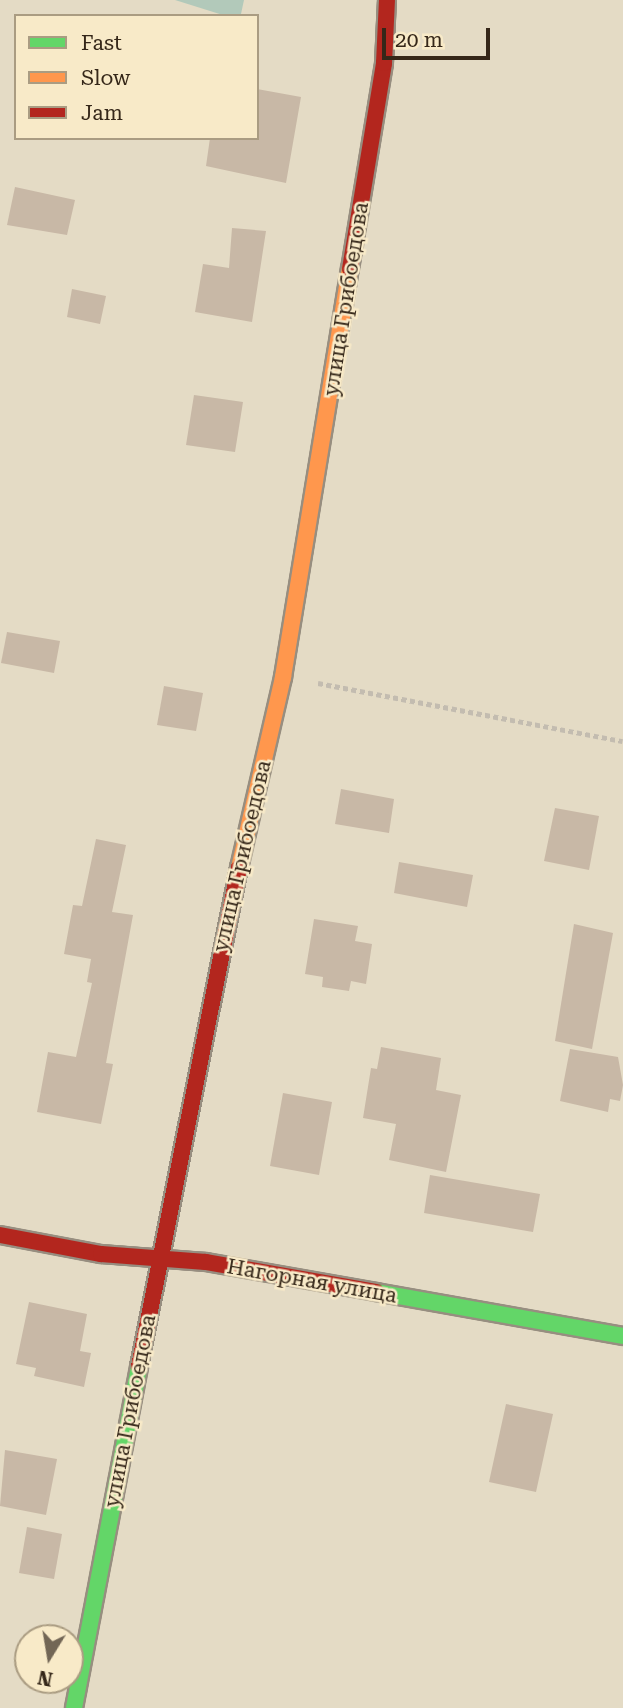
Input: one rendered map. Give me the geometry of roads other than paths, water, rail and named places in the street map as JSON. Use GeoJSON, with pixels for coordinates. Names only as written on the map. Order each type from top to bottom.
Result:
{"type":"FeatureCollection","features":[{"type":"Feature","properties":{"kind":"street","name":"улица Грибоедова"},"geometry":{"type":"LineString","coordinates":[[74,1708],[159,1258],[228,916],[283,677],[380,89],[387,0]]}},
{"type":"Feature","properties":{"kind":"street","name":"Нагорная улица"},"geometry":{"type":"LineString","coordinates":[[0,1235],[101,1254],[206,1262],[623,1336]]}}]}
